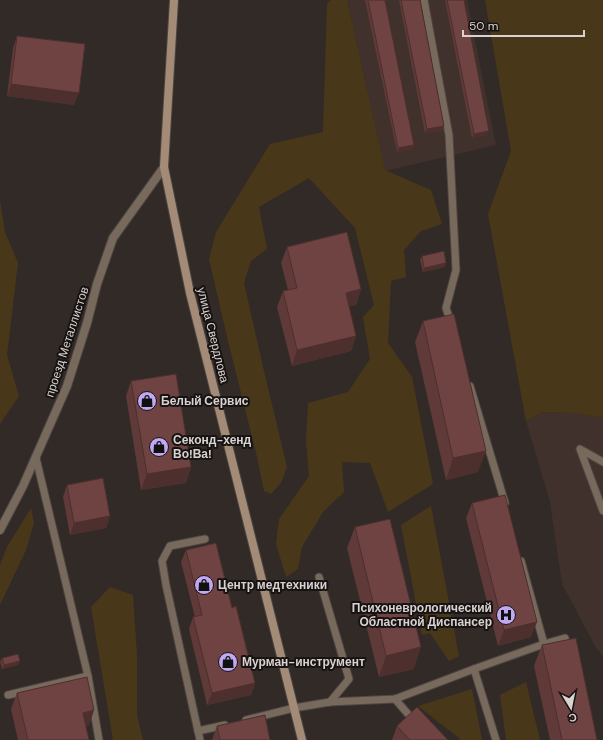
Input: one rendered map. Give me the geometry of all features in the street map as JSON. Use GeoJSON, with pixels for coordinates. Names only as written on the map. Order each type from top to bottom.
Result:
{"type":"FeatureCollection","features":[{"type":"Feature","properties":{"kind":"street","name":"улица Свердлова"},"geometry":{"type":"LineString","coordinates":[[174,0],[164,167],[190,293],[302,740]]}},
{"type":"Feature","properties":{"kind":"street","name":"проезд Металлистов"},"geometry":{"type":"LineString","coordinates":[[0,530],[23,486],[67,386],[87,323],[97,284],[113,238],[164,167]]}},
{"type":"Feature","properties":{"kind":"lane"},"geometry":{"type":"LineString","coordinates":[[424,0],[449,134],[456,270],[446,308],[453,331]]}},
{"type":"Feature","properties":{"kind":"lane"},"geometry":{"type":"LineString","coordinates":[[469,383],[507,509]]}},
{"type":"Feature","properties":{"kind":"lane"},"geometry":{"type":"LineString","coordinates":[[603,462],[580,449],[603,511]]}},
{"type":"Feature","properties":{"kind":"lane"},"geometry":{"type":"LineString","coordinates":[[36,458],[88,676],[99,740]]}},
{"type":"Feature","properties":{"kind":"lane"},"geometry":{"type":"LineString","coordinates":[[200,740],[162,562],[170,546],[205,539]]}},
{"type":"Feature","properties":{"kind":"lane"},"geometry":{"type":"LineString","coordinates":[[519,554],[544,644]]}},
{"type":"Feature","properties":{"kind":"lane"},"geometry":{"type":"LineString","coordinates":[[319,577],[349,679],[330,702]]}},
{"type":"Feature","properties":{"kind":"lane"},"geometry":{"type":"LineString","coordinates":[[198,731],[294,708],[330,702],[395,699],[474,669],[565,638],[569,653]]}},
{"type":"Feature","properties":{"kind":"lane"},"geometry":{"type":"LineString","coordinates":[[474,669],[496,740]]}},
{"type":"Feature","properties":{"kind":"lane"},"geometry":{"type":"LineString","coordinates":[[8,695],[88,676]]}},
{"type":"Feature","properties":{"kind":"lane"},"geometry":{"type":"LineString","coordinates":[[395,699],[421,728]]}},
{"type":"Feature","properties":{"kind":"shaded area"},"geometry":{"type":"Polygon","coordinates":[[[331,0],[347,0],[385,170],[431,190],[442,224],[421,231],[404,250],[406,277],[391,281],[388,343],[412,377],[433,484],[388,512],[370,463],[342,462],[344,492],[323,512],[302,547],[298,569],[286,577],[276,544],[279,519],[309,476],[306,441],[308,403],[348,392],[370,359],[363,317],[374,305],[355,228],[309,178],[259,207],[267,249],[251,261],[244,283],[287,467],[281,483],[271,494],[264,491],[209,259],[216,232],[270,144],[323,132],[327,4],[331,0]]]}},
{"type":"Feature","properties":{"kind":"shaded area"},"geometry":{"type":"Polygon","coordinates":[[[347,0],[467,0],[496,145],[385,171],[347,0]]]}},
{"type":"Feature","properties":{"kind":"shaded area"},"geometry":{"type":"Polygon","coordinates":[[[485,0],[603,0],[603,418],[574,413],[542,412],[526,421],[488,214],[511,151],[485,0]]]}},
{"type":"Feature","properties":{"kind":"shaded area"},"geometry":{"type":"Polygon","coordinates":[[[0,200],[5,232],[18,263],[7,355],[19,396],[0,424],[0,200]]]}},
{"type":"Feature","properties":{"kind":"shaded area"},"geometry":{"type":"Polygon","coordinates":[[[542,412],[574,413],[603,418],[603,657],[595,646],[562,584],[550,502],[526,421],[542,412]]]}},
{"type":"Feature","properties":{"kind":"shaded area"},"geometry":{"type":"Polygon","coordinates":[[[431,506],[459,656],[449,661],[430,633],[422,635],[401,525],[431,506]]]}},
{"type":"Feature","properties":{"kind":"shaded area"},"geometry":{"type":"Polygon","coordinates":[[[31,508],[34,523],[26,550],[0,605],[0,565],[7,547],[31,508]]]}},
{"type":"Feature","properties":{"kind":"shaded area"},"geometry":{"type":"Polygon","coordinates":[[[110,587],[133,595],[137,655],[137,715],[143,740],[113,740],[91,607],[110,587]]]}},
{"type":"Feature","properties":{"kind":"shaded area"},"geometry":{"type":"Polygon","coordinates":[[[526,682],[540,740],[506,740],[500,695],[526,682]]]}},
{"type":"Feature","properties":{"kind":"shaded area"},"geometry":{"type":"Polygon","coordinates":[[[472,689],[482,740],[460,740],[418,706],[472,689]]]}},
{"type":"Feature","properties":{"kind":"building"},"geometry":{"type":"Polygon","coordinates":[[[368,0],[385,0],[414,145],[398,148],[368,0]]]}},
{"type":"Feature","properties":{"kind":"building"},"geometry":{"type":"Polygon","coordinates":[[[401,0],[420,0],[444,126],[427,129],[401,0]]]}},
{"type":"Feature","properties":{"kind":"building"},"geometry":{"type":"Polygon","coordinates":[[[447,0],[464,0],[489,131],[474,134],[447,0]]]}},
{"type":"Feature","properties":{"kind":"building"},"geometry":{"type":"Polygon","coordinates":[[[17,36],[85,44],[79,93],[11,84],[17,36]]]}},
{"type":"Feature","properties":{"kind":"building"},"geometry":{"type":"Polygon","coordinates":[[[347,232],[361,289],[346,293],[356,336],[297,350],[283,291],[297,288],[287,247],[347,232]]]}},
{"type":"Feature","properties":{"kind":"building"},"geometry":{"type":"Polygon","coordinates":[[[444,251],[446,263],[424,268],[422,256],[444,251]]]}},
{"type":"Feature","properties":{"kind":"building"},"geometry":{"type":"Polygon","coordinates":[[[454,314],[486,451],[453,458],[423,321],[454,314]]]}},
{"type":"Feature","properties":{"kind":"building"},"geometry":{"type":"Polygon","coordinates":[[[176,374],[191,467],[147,474],[131,381],[176,374]]]}},
{"type":"Feature","properties":{"kind":"building"},"geometry":{"type":"Polygon","coordinates":[[[103,478],[110,516],[74,523],[67,485],[103,478]]]}},
{"type":"Feature","properties":{"kind":"building"},"geometry":{"type":"Polygon","coordinates":[[[505,495],[537,622],[504,630],[472,503],[505,495]]]}},
{"type":"Feature","properties":{"kind":"building"},"geometry":{"type":"Polygon","coordinates":[[[390,519],[421,647],[386,656],[355,527],[390,519]]]}},
{"type":"Feature","properties":{"kind":"building"},"geometry":{"type":"Polygon","coordinates":[[[216,543],[232,608],[236,606],[255,683],[212,693],[193,617],[202,615],[186,550],[216,543]]]}},
{"type":"Feature","properties":{"kind":"building"},"geometry":{"type":"Polygon","coordinates":[[[576,638],[597,740],[562,740],[542,645],[576,638]]]}},
{"type":"Feature","properties":{"kind":"building"},"geometry":{"type":"Polygon","coordinates":[[[18,654],[20,661],[4,665],[2,658],[18,654]]]}},
{"type":"Feature","properties":{"kind":"building"},"geometry":{"type":"Polygon","coordinates":[[[87,677],[94,710],[83,713],[89,740],[28,740],[17,693],[87,677]]]}},
{"type":"Feature","properties":{"kind":"building"},"geometry":{"type":"Polygon","coordinates":[[[417,707],[448,740],[410,740],[397,726],[417,707]]]}},
{"type":"Feature","properties":{"kind":"building"},"geometry":{"type":"Polygon","coordinates":[[[265,715],[270,740],[220,740],[217,726],[265,715]]]}},
{"type":"Feature","properties":{"kind":"place","name":"Белый Сервис"},"geometry":{"type":"Point","coordinates":[147,401]}},
{"type":"Feature","properties":{"kind":"place","name":"Секонд-хенд Во!Ва!"},"geometry":{"type":"Point","coordinates":[159,447]}},
{"type":"Feature","properties":{"kind":"place","name":"Центр медтехники"},"geometry":{"type":"Point","coordinates":[204,585]}},
{"type":"Feature","properties":{"kind":"place","name":"Психоневрологический Областной Диспансер"},"geometry":{"type":"Point","coordinates":[506,615]}},
{"type":"Feature","properties":{"kind":"place","name":"Мурман-инструмент"},"geometry":{"type":"Point","coordinates":[228,662]}}]}
